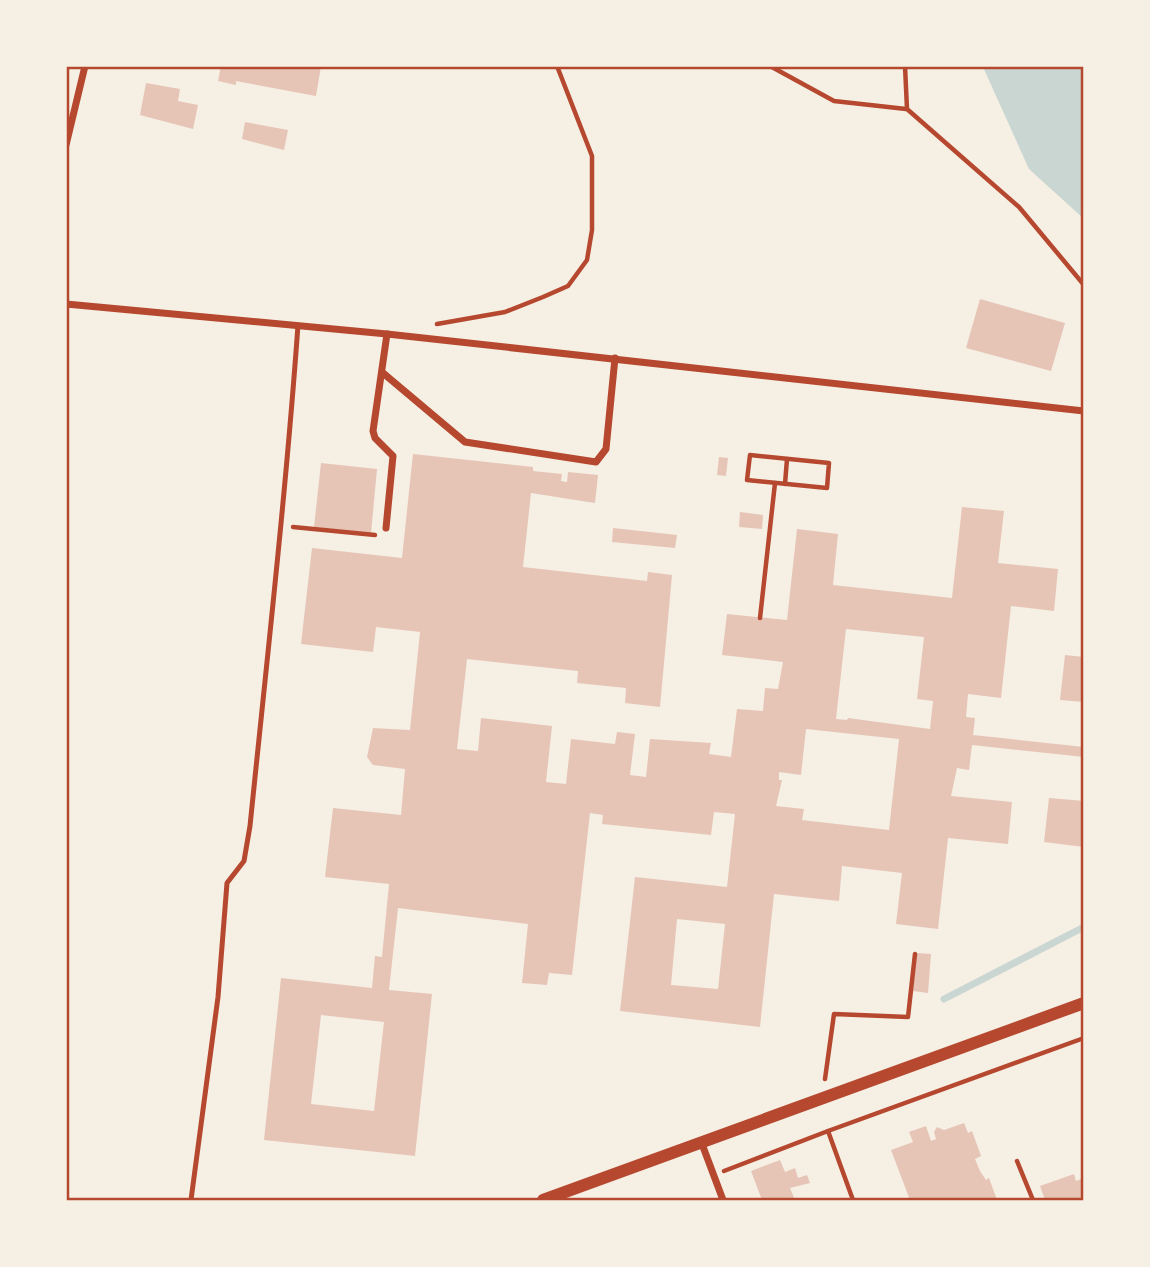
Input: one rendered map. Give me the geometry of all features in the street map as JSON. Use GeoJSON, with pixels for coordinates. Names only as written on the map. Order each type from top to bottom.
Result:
{"type":"FeatureCollection","features":[{"type":"Feature","properties":{"kind":"street"},"geometry":{"type":"LineString","coordinates":[[66,145],[85,66]]}},
{"type":"Feature","properties":{"kind":"street"},"geometry":{"type":"LineString","coordinates":[[66,304],[418,337],[1083,411]]}},
{"type":"Feature","properties":{"kind":"street"},"geometry":{"type":"LineString","coordinates":[[386,528],[393,456],[375,439],[373,431],[387,334]]}},
{"type":"Feature","properties":{"kind":"street"},"geometry":{"type":"LineString","coordinates":[[383,373],[465,442],[596,461],[606,449],[615,358]]}},
{"type":"Feature","properties":{"kind":"street"},"geometry":{"type":"LineString","coordinates":[[543,1200],[1083,1003]]}},
{"type":"Feature","properties":{"kind":"street"},"geometry":{"type":"LineString","coordinates":[[702,1144],[723,1200]]}},
{"type":"Feature","properties":{"kind":"lane"},"geometry":{"type":"LineString","coordinates":[[191,1200],[218,997],[227,883],[244,861],[250,826],[282,526],[298,325]]}},
{"type":"Feature","properties":{"kind":"path"},"geometry":{"type":"LineString","coordinates":[[418,337],[432,325],[505,312],[568,286],[581,272],[587,260],[592,230],[592,156],[556,66]]}},
{"type":"Feature","properties":{"kind":"path"},"geometry":{"type":"LineString","coordinates":[[769,66],[834,101],[907,109],[1019,207],[1083,285]]}},
{"type":"Feature","properties":{"kind":"path"},"geometry":{"type":"LineString","coordinates":[[905,66],[907,109]]}},
{"type":"Feature","properties":{"kind":"path"},"geometry":{"type":"LineString","coordinates":[[750,455],[787,459],[829,463],[827,488],[747,480],[750,455]]}},
{"type":"Feature","properties":{"kind":"path"},"geometry":{"type":"LineString","coordinates":[[785,484],[787,459]]}},
{"type":"Feature","properties":{"kind":"path"},"geometry":{"type":"LineString","coordinates":[[760,618],[775,483]]}},
{"type":"Feature","properties":{"kind":"path"},"geometry":{"type":"LineString","coordinates":[[282,526],[384,536],[386,528]]}},
{"type":"Feature","properties":{"kind":"path"},"geometry":{"type":"LineString","coordinates":[[823,1097],[834,1014],[908,1017],[915,954]]}},
{"type":"Feature","properties":{"kind":"path"},"geometry":{"type":"LineString","coordinates":[[714,1175],[1083,1038]]}},
{"type":"Feature","properties":{"kind":"path"},"geometry":{"type":"LineString","coordinates":[[828,1131],[853,1200]]}},
{"type":"Feature","properties":{"kind":"path"},"geometry":{"type":"LineString","coordinates":[[1017,1161],[1033,1200]]}},
{"type":"Feature","properties":{"kind":"shaded area"},"geometry":{"type":"Polygon","coordinates":[[[983,67],[1080,67],[1084,79],[1083,218],[1029,169],[983,67]]]}},
{"type":"Feature","properties":{"kind":"building"},"geometry":{"type":"Polygon","coordinates":[[[221,66],[321,66],[316,96],[236,81],[236,85],[218,81],[221,66]]]}},
{"type":"Feature","properties":{"kind":"building"},"geometry":{"type":"Polygon","coordinates":[[[146,83],[180,89],[178,101],[198,105],[193,129],[140,115],[146,83]]]}},
{"type":"Feature","properties":{"kind":"building"},"geometry":{"type":"Polygon","coordinates":[[[245,122],[288,130],[284,150],[242,139],[245,122]]]}},
{"type":"Feature","properties":{"kind":"building"},"geometry":{"type":"Polygon","coordinates":[[[980,299],[1065,323],[1051,371],[966,348],[980,299]]]}},
{"type":"Feature","properties":{"kind":"building"},"geometry":{"type":"Polygon","coordinates":[[[413,454],[533,467],[533,471],[562,474],[561,481],[567,482],[568,472],[598,475],[595,503],[531,493],[523,567],[647,581],[648,572],[672,575],[660,707],[625,703],[626,688],[577,683],[578,671],[467,659],[457,749],[478,751],[481,718],[552,726],[546,782],[566,784],[571,739],[615,744],[617,732],[635,734],[630,775],[646,777],[650,739],[711,743],[709,754],[731,757],[737,709],[763,711],[765,688],[778,689],[783,662],[722,655],[727,614],[787,620],[797,529],[838,534],[833,585],[952,598],[962,507],[1004,511],[998,563],[1058,569],[1054,611],[1011,606],[1001,698],[968,694],[966,717],[975,718],[973,735],[1084,747],[1084,757],[972,745],[969,770],[957,768],[951,796],[1012,802],[1008,844],[948,838],[938,929],[896,924],[902,873],[842,866],[839,901],[774,894],[760,1027],[620,1011],[635,877],[727,887],[735,814],[714,812],[711,835],[602,824],[603,815],[590,813],[572,975],[549,973],[547,985],[522,983],[528,924],[398,908],[389,990],[432,994],[415,1156],[264,1140],[281,978],[372,988],[375,956],[382,957],[389,884],[325,877],[333,808],[401,815],[405,769],[373,765],[367,757],[373,728],[410,730],[420,632],[376,627],[373,652],[301,644],[312,548],[402,558],[413,454]],[[846,629],[836,719],[848,718],[930,729],[933,701],[917,699],[924,637],[846,629]],[[806,729],[801,775],[779,772],[779,780],[782,780],[776,806],[804,809],[802,820],[889,830],[899,739],[806,729]],[[677,919],[671,985],[718,989],[725,924],[677,919]],[[321,1015],[311,1104],[374,1111],[384,1022],[321,1015]]]}},
{"type":"Feature","properties":{"kind":"building"},"geometry":{"type":"Polygon","coordinates":[[[719,457],[728,458],[726,476],[717,475],[719,457]]]}},
{"type":"Feature","properties":{"kind":"building"},"geometry":{"type":"Polygon","coordinates":[[[321,463],[377,469],[371,533],[314,527],[321,463]]]}},
{"type":"Feature","properties":{"kind":"building"},"geometry":{"type":"Polygon","coordinates":[[[740,512],[763,515],[762,529],[739,527],[740,512]]]}},
{"type":"Feature","properties":{"kind":"building"},"geometry":{"type":"Polygon","coordinates":[[[613,528],[677,535],[675,548],[612,542],[613,528]]]}},
{"type":"Feature","properties":{"kind":"building"},"geometry":{"type":"Polygon","coordinates":[[[1065,655],[1084,657],[1084,702],[1060,700],[1065,655]]]}},
{"type":"Feature","properties":{"kind":"building"},"geometry":{"type":"Polygon","coordinates":[[[1049,798],[1084,801],[1084,847],[1044,842],[1049,798]]]}},
{"type":"Feature","properties":{"kind":"building"},"geometry":{"type":"Polygon","coordinates":[[[917,953],[931,954],[928,993],[913,991],[917,953]]]}},
{"type":"Feature","properties":{"kind":"building"},"geometry":{"type":"Polygon","coordinates":[[[964,1123],[968,1133],[972,1131],[981,1156],[975,1159],[980,1171],[986,1180],[989,1178],[997,1200],[910,1200],[891,1150],[913,1142],[909,1132],[926,1126],[931,1141],[936,1139],[934,1132],[937,1127],[944,1130],[964,1123]]]}},
{"type":"Feature","properties":{"kind":"building"},"geometry":{"type":"Polygon","coordinates":[[[780,1160],[785,1172],[795,1168],[798,1178],[807,1175],[810,1183],[790,1188],[795,1200],[762,1200],[751,1171],[780,1160]]]}},
{"type":"Feature","properties":{"kind":"building"},"geometry":{"type":"Polygon","coordinates":[[[1074,1174],[1076,1181],[1084,1178],[1084,1200],[1045,1200],[1040,1186],[1074,1174]]]}},
{"type":"Feature","properties":{"kind":"waterway"},"geometry":{"type":"LineString","coordinates":[[944,999],[1084,927]]}}]}
